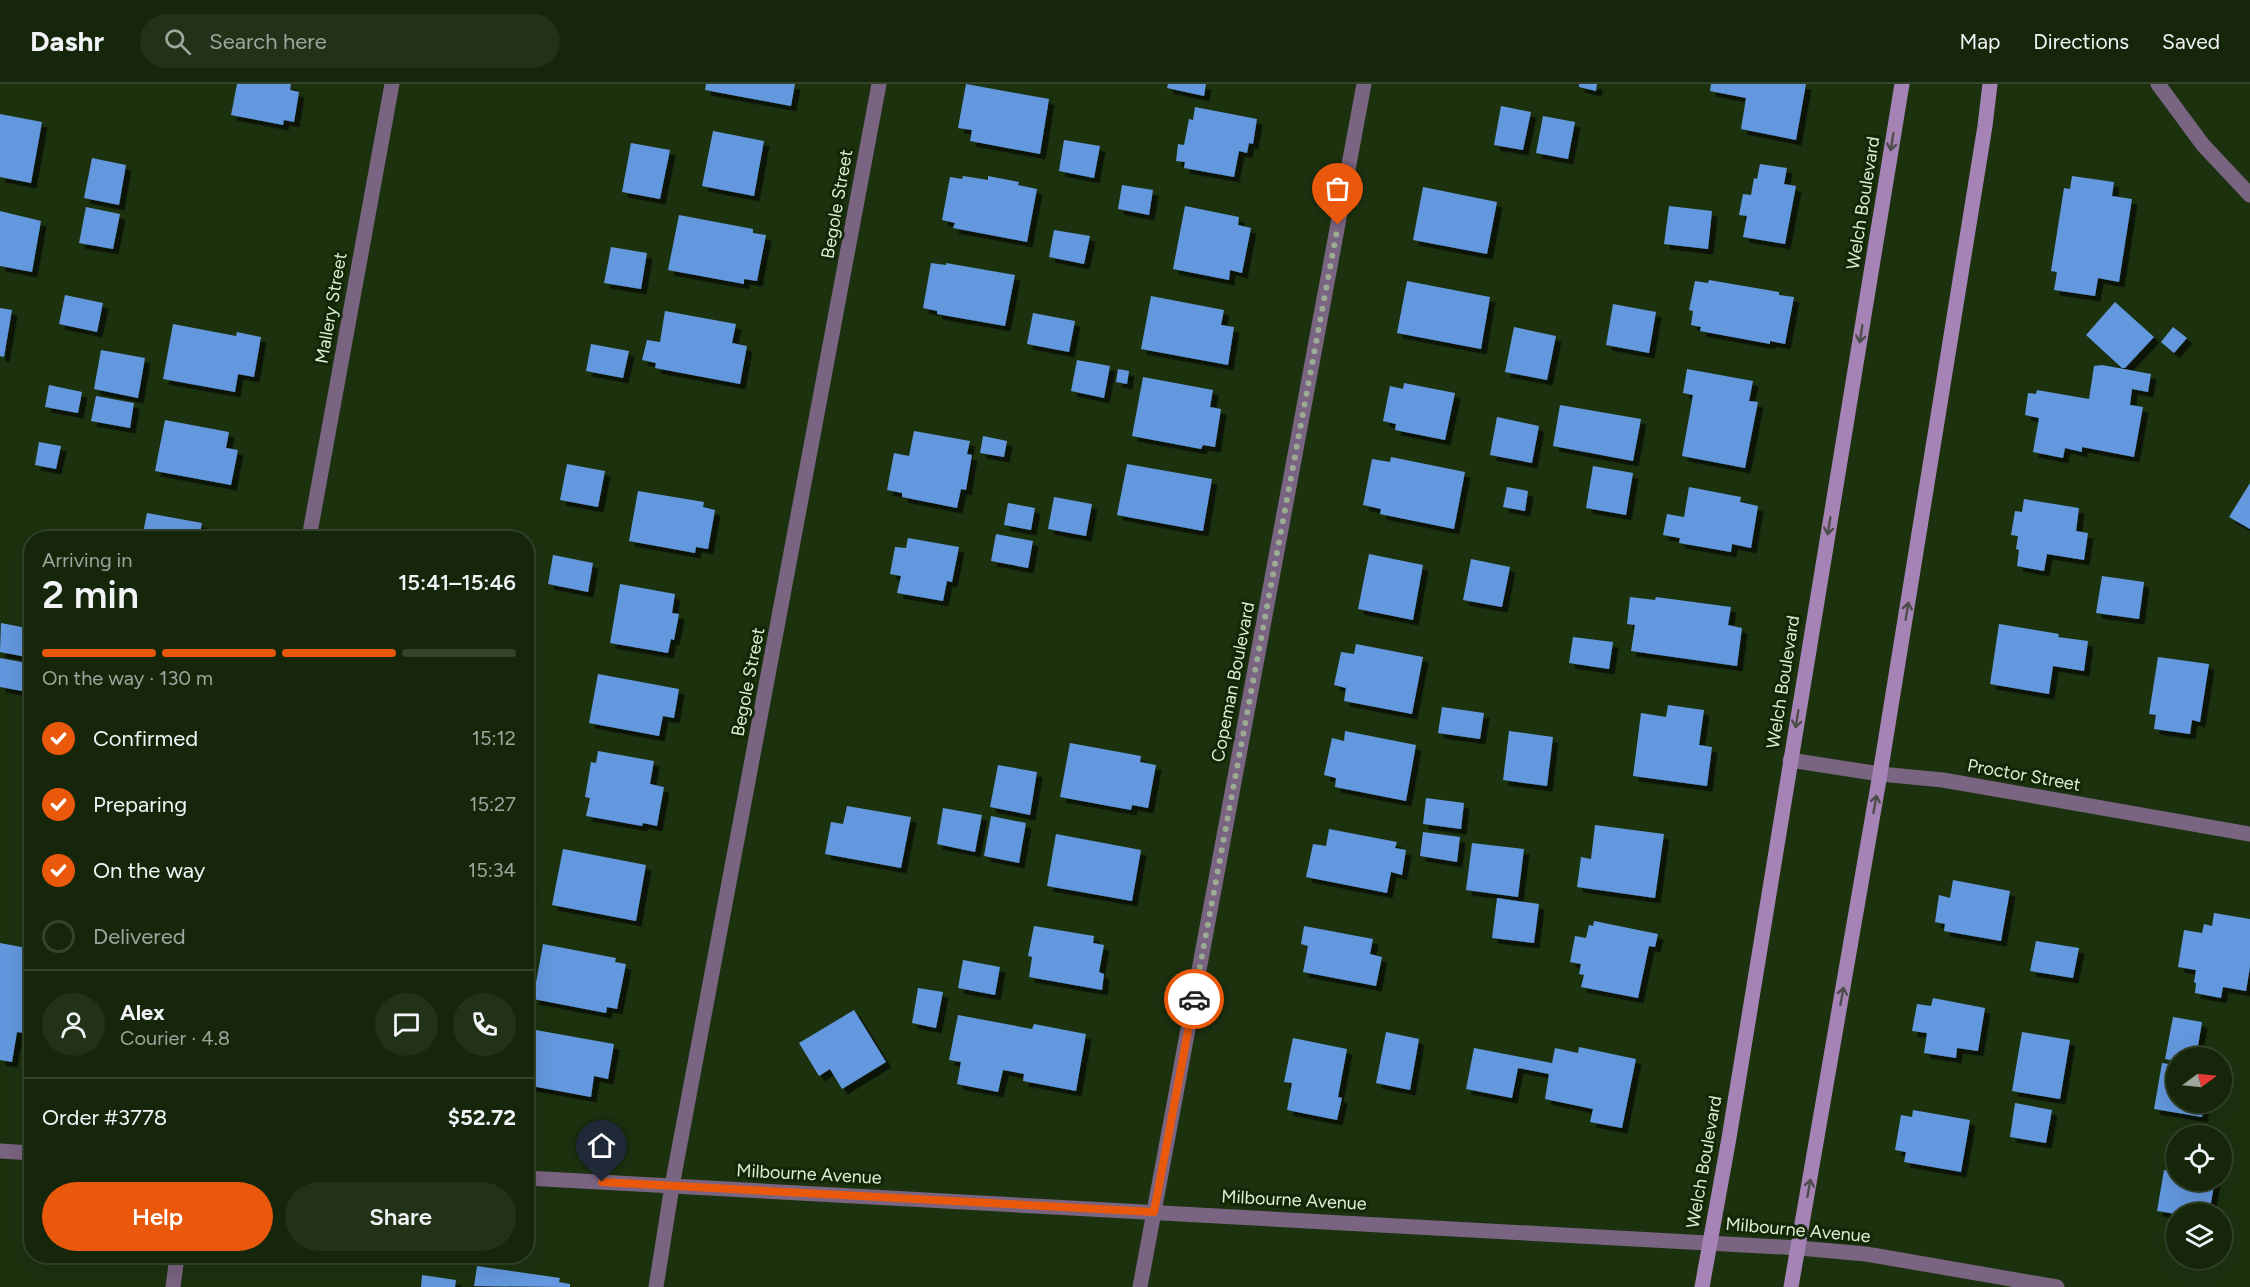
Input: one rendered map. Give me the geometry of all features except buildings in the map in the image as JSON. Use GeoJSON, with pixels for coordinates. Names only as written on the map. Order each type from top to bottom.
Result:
{"type":"FeatureCollection","features":[{"type":"Feature","properties":{"kind":"main road","name":"Welch Boulevard"},"geometry":{"type":"LineString","coordinates":[[1702,1287],[1902,84]]}},
{"type":"Feature","properties":{"kind":"main road"},"geometry":{"type":"LineString","coordinates":[[1791,1287],[1880,774],[1990,84]]}},
{"type":"Feature","properties":{"kind":"street","name":"Mallery Street"},"geometry":{"type":"LineString","coordinates":[[310,531],[392,84]]}},
{"type":"Feature","properties":{"kind":"street","name":"Begole Street"},"geometry":{"type":"LineString","coordinates":[[656,1287],[672,1186],[879,84]]}},
{"type":"Feature","properties":{"kind":"street","name":"Copeman Boulevard"},"geometry":{"type":"LineString","coordinates":[[1140,1287],[1365,84]]}},
{"type":"Feature","properties":{"kind":"street"},"geometry":{"type":"LineString","coordinates":[[2158,84],[2202,145],[2250,195]]}},
{"type":"Feature","properties":{"kind":"street","name":"Proctor Street"},"geometry":{"type":"LineString","coordinates":[[1790,760],[1880,774],[1943,780],[2250,834]]}},
{"type":"Feature","properties":{"kind":"street"},"geometry":{"type":"LineString","coordinates":[[0,1151],[24,1152]]}},
{"type":"Feature","properties":{"kind":"street","name":"Milbourne Avenue"},"geometry":{"type":"LineString","coordinates":[[534,1178],[1799,1248],[1866,1254],[2057,1287]]}},
{"type":"Feature","properties":{"kind":"street"},"geometry":{"type":"LineString","coordinates":[[172,1287],[176,1263]]}},
{"type":"Feature","properties":{"kind":"way so far"},"geometry":{"type":"LineString","coordinates":[[1194,999],[1338,225]]}},
{"type":"Feature","properties":{"kind":"route"},"geometry":{"type":"LineString","coordinates":[[602,1182],[1154,1212],[1194,999]]}}]}
